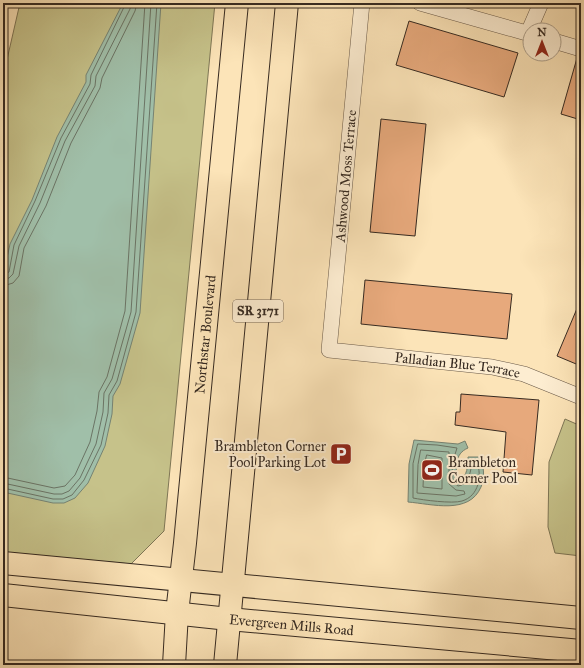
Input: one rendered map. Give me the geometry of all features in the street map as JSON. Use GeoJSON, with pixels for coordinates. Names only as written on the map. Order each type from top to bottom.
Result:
{"type":"FeatureCollection","features":[{"type":"Feature","properties":{"kind":"main road","name":"Northstar Boulevard"},"geometry":{"type":"LineString","coordinates":[[174,665],[177,613],[237,3]]}},
{"type":"Feature","properties":{"kind":"main road","name":"SR 3171"},"geometry":{"type":"LineString","coordinates":[[224,665],[287,3]]}},
{"type":"Feature","properties":{"kind":"main road"},"geometry":{"type":"LineString","coordinates":[[3,563],[232,586],[581,618]]}},
{"type":"Feature","properties":{"kind":"main road","name":"Evergreen Mills Road"},"geometry":{"type":"LineString","coordinates":[[3,595],[229,619],[581,650]]}},
{"type":"Feature","properties":{"kind":"street","name":"Ashwood Moss Terrace"},"geometry":{"type":"LineString","coordinates":[[329,350],[362,3]]}},
{"type":"Feature","properties":{"kind":"street"},"geometry":{"type":"LineString","coordinates":[[420,3],[522,32]]}},
{"type":"Feature","properties":{"kind":"street"},"geometry":{"type":"LineString","coordinates":[[534,22],[541,3]]}},
{"type":"Feature","properties":{"kind":"street"},"geometry":{"type":"LineString","coordinates":[[562,43],[581,49]]}},
{"type":"Feature","properties":{"kind":"street","name":"Palladian Blue Terrace"},"geometry":{"type":"LineString","coordinates":[[329,350],[492,367],[524,374],[581,397]]}},
{"type":"Feature","properties":{"kind":"shaded area"},"geometry":{"type":"Polygon","coordinates":[[[20,3],[215,3],[164,531],[131,564],[3,552],[3,77],[20,3]]]}},
{"type":"Feature","properties":{"kind":"shaded area"},"geometry":{"type":"Polygon","coordinates":[[[565,419],[581,426],[581,556],[555,553],[548,527],[549,462],[565,419]]]}},
{"type":"Feature","properties":{"kind":"water"},"geometry":{"type":"Polygon","coordinates":[[[123,3],[161,3],[140,313],[120,384],[113,396],[112,414],[105,446],[88,483],[75,498],[64,503],[53,503],[3,492],[3,277],[10,244],[32,200],[57,137],[86,82],[86,75],[123,3]]]}},
{"type":"Feature","properties":{"kind":"water","name":"Brambleton Corner Pool"},"geometry":{"type":"Polygon","coordinates":[[[414,440],[458,444],[465,441],[468,448],[460,454],[458,458],[456,466],[457,480],[460,482],[466,474],[468,457],[480,457],[483,468],[483,480],[481,487],[475,496],[459,505],[449,506],[408,502],[409,464],[414,440]]]}},
{"type":"Feature","properties":{"kind":"building"},"geometry":{"type":"Polygon","coordinates":[[[409,21],[518,53],[504,97],[396,65],[409,21]]]}},
{"type":"Feature","properties":{"kind":"building"},"geometry":{"type":"Polygon","coordinates":[[[577,58],[581,59],[581,120],[561,114],[577,58]]]}},
{"type":"Feature","properties":{"kind":"building"},"geometry":{"type":"Polygon","coordinates":[[[381,119],[426,124],[415,236],[370,232],[381,119]]]}},
{"type":"Feature","properties":{"kind":"building"},"geometry":{"type":"Polygon","coordinates":[[[365,280],[512,294],[507,339],[361,324],[365,280]]]}},
{"type":"Feature","properties":{"kind":"building"},"geometry":{"type":"Polygon","coordinates":[[[581,299],[581,366],[557,356],[581,299]]]}},
{"type":"Feature","properties":{"kind":"building"},"geometry":{"type":"Polygon","coordinates":[[[461,394],[539,400],[532,475],[503,472],[506,432],[455,425],[456,412],[460,412],[461,394]]]}},
{"type":"Feature","properties":{"kind":"place","name":"Brambleton Corner Pool Parking Lot"},"geometry":{"type":"Point","coordinates":[341,454]}},
{"type":"Feature","properties":{"kind":"place","name":"Brambleton Corner Pool"},"geometry":{"type":"Point","coordinates":[432,470]}}]}
